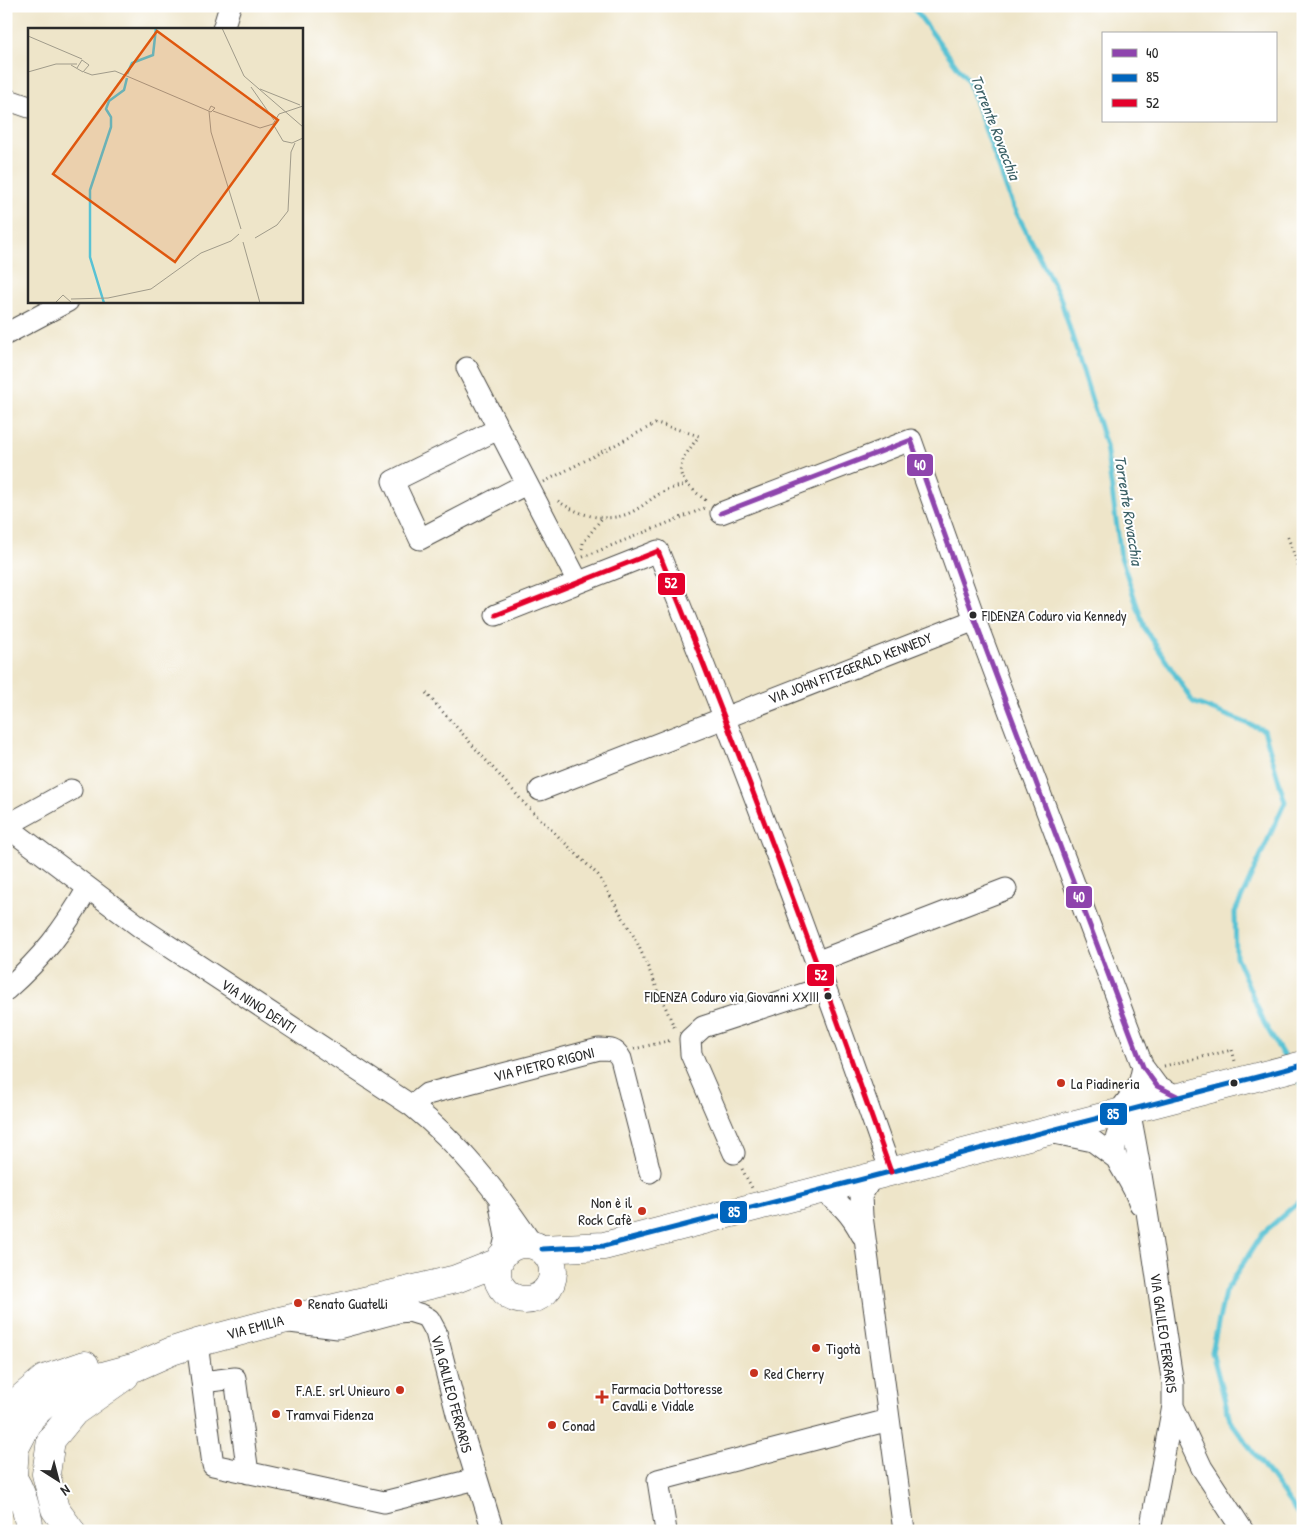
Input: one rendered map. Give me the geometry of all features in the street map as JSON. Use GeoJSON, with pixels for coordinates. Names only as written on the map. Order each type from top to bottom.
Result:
{"type":"FeatureCollection","features":[{"type":"Feature","properties":{"kind":"main road"},"geometry":{"type":"LineString","coordinates":[[537,1247],[552,1262],[553,1277],[548,1289],[536,1298],[519,1300],[508,1294],[498,1280],[500,1260],[514,1246],[604,1246],[1303,1065]]}},
{"type":"Feature","properties":{"kind":"main road"},"geometry":{"type":"LineString","coordinates":[[553,1277],[604,1246]]}},
{"type":"Feature","properties":{"kind":"main road","name":"VIA EMILIA"},"geometry":{"type":"LineString","coordinates":[[28,1521],[10,1472],[15,1448],[31,1417],[50,1399],[84,1381],[136,1367],[185,1347],[278,1320],[456,1279],[500,1260]]}},
{"type":"Feature","properties":{"kind":"main road","name":"VIA EMILIA"},"geometry":{"type":"LineString","coordinates":[[456,1279],[483,1285],[508,1294]]}},
{"type":"Feature","properties":{"kind":"main road","name":"VIA EMILIA"},"geometry":{"type":"LineString","coordinates":[[6,1411],[44,1380],[52,1377],[134,1352],[185,1347]]}},
{"type":"Feature","properties":{"kind":"main road"},"geometry":{"type":"LineString","coordinates":[[70,1531],[55,1509],[46,1474],[51,1440],[74,1412],[136,1367]]}},
{"type":"Feature","properties":{"kind":"main road"},"geometry":{"type":"LineString","coordinates":[[28,1521],[42,1521],[70,1531]]}},
{"type":"Feature","properties":{"kind":"street"},"geometry":{"type":"LineString","coordinates":[[223,28],[230,6]]}},
{"type":"Feature","properties":{"kind":"street"},"geometry":{"type":"LineString","coordinates":[[6,99],[28,107]]}},
{"type":"Feature","properties":{"kind":"street"},"geometry":{"type":"LineString","coordinates":[[6,334],[66,302]]}},
{"type":"Feature","properties":{"kind":"street"},"geometry":{"type":"LineString","coordinates":[[467,368],[578,582]]}},
{"type":"Feature","properties":{"kind":"street"},"geometry":{"type":"LineString","coordinates":[[498,429],[393,481],[420,539],[526,484]]}},
{"type":"Feature","properties":{"kind":"street"},"geometry":{"type":"LineString","coordinates":[[721,513],[911,440],[975,620],[1149,1067],[1157,1086],[1179,1097]]}},
{"type":"Feature","properties":{"kind":"street"},"geometry":{"type":"LineString","coordinates":[[496,615],[658,551],[725,716],[825,987],[881,1174],[861,1196],[904,1531]]}},
{"type":"Feature","properties":{"kind":"street","name":"VIA JOHN FITZGERALD KENNEDY"},"geometry":{"type":"LineString","coordinates":[[540,790],[725,716],[975,620]]}},
{"type":"Feature","properties":{"kind":"street"},"geometry":{"type":"LineString","coordinates":[[6,826],[71,790]]}},
{"type":"Feature","properties":{"kind":"street","name":"VIA NINO DENTI"},"geometry":{"type":"LineString","coordinates":[[6,826],[143,929],[412,1106],[442,1130],[476,1167],[498,1200],[512,1214],[537,1247]]}},
{"type":"Feature","properties":{"kind":"street"},"geometry":{"type":"LineString","coordinates":[[6,990],[32,967],[61,933],[88,888]]}},
{"type":"Feature","properties":{"kind":"street"},"geometry":{"type":"LineString","coordinates":[[816,962],[1006,889]]}},
{"type":"Feature","properties":{"kind":"street"},"geometry":{"type":"LineString","coordinates":[[734,1153],[684,1041],[703,1027],[825,987]]}},
{"type":"Feature","properties":{"kind":"street","name":"VIA PIETRO RIGONI"},"geometry":{"type":"LineString","coordinates":[[412,1106],[427,1094],[599,1049],[612,1049],[618,1053]]}},
{"type":"Feature","properties":{"kind":"street"},"geometry":{"type":"LineString","coordinates":[[618,1053],[650,1172]]}},
{"type":"Feature","properties":{"kind":"street"},"geometry":{"type":"LineString","coordinates":[[1116,1160],[1113,1153],[1114,1144],[1124,1112],[1149,1067]]}},
{"type":"Feature","properties":{"kind":"street","name":"VIA GALILEO FERRARIS"},"geometry":{"type":"LineString","coordinates":[[1124,1112],[1145,1191],[1148,1223],[1173,1384],[1173,1406],[1150,1531]]}},
{"type":"Feature","properties":{"kind":"street","name":"VIA GALILEO FERRARIS"},"geometry":{"type":"LineString","coordinates":[[1046,1132],[1093,1141],[1116,1160],[1137,1194],[1148,1223]]}},
{"type":"Feature","properties":{"kind":"street"},"geometry":{"type":"LineString","coordinates":[[820,1190],[839,1202],[852,1215],[866,1242]]}},
{"type":"Feature","properties":{"kind":"street","name":"VIA NINO DENTI"},"geometry":{"type":"LineString","coordinates":[[498,1200],[506,1237],[500,1260]]}},
{"type":"Feature","properties":{"kind":"street","name":"VIA GALILEO FERRARIS"},"geometry":{"type":"LineString","coordinates":[[278,1320],[338,1328],[398,1312],[409,1312],[422,1315],[433,1325],[457,1414],[493,1531]]}},
{"type":"Feature","properties":{"kind":"street"},"geometry":{"type":"LineString","coordinates":[[185,1347],[202,1382],[213,1465],[384,1502],[476,1479]]}},
{"type":"Feature","properties":{"kind":"street"},"geometry":{"type":"LineString","coordinates":[[202,1382],[235,1378],[248,1473]]}},
{"type":"Feature","properties":{"kind":"street"},"geometry":{"type":"LineString","coordinates":[[1173,1406],[1202,1468],[1244,1531]]}},
{"type":"Feature","properties":{"kind":"street"},"geometry":{"type":"LineString","coordinates":[[664,1530],[658,1480],[889,1420]]}},
{"type":"Feature","properties":{"kind":"path"},"geometry":{"type":"LineString","coordinates":[[548,491],[542,483],[657,423],[699,436],[681,461],[681,476],[685,485],[712,505],[581,558],[583,543],[602,518]]}},
{"type":"Feature","properties":{"kind":"path"},"geometry":{"type":"LineString","coordinates":[[554,498],[584,514],[602,518],[617,517],[636,510],[664,491],[685,485]]}},
{"type":"Feature","properties":{"kind":"path"},"geometry":{"type":"LineString","coordinates":[[1288,537],[1303,580]]}},
{"type":"Feature","properties":{"kind":"path"},"geometry":{"type":"LineString","coordinates":[[426,693],[526,804],[598,875],[636,940],[684,1041],[618,1053]]}},
{"type":"Feature","properties":{"kind":"path"},"geometry":{"type":"LineString","coordinates":[[1149,1067],[1232,1050],[1241,1081]]}},
{"type":"Feature","properties":{"kind":"path"},"geometry":{"type":"LineString","coordinates":[[734,1153],[753,1191],[759,1190],[762,1206]]}},
{"type":"Feature","properties":{"kind":"waterway","name":"Torrente Rovacchia"},"geometry":{"type":"LineString","coordinates":[[912,6],[968,81],[1012,204],[1060,297],[1106,446],[1121,557],[1144,627],[1193,702],[1264,730],[1285,802],[1235,912],[1236,956],[1264,1023],[1286,1060]]}},
{"type":"Feature","properties":{"kind":"waterway","name":"Torrente Rovacchia"},"geometry":{"type":"LineString","coordinates":[[1296,1076],[1303,1086]]}},
{"type":"Feature","properties":{"kind":"waterway","name":"Torrente Rovacchia"},"geometry":{"type":"LineString","coordinates":[[1303,1198],[1262,1234],[1225,1292],[1212,1352],[1230,1420],[1303,1521]]}},
{"type":"Feature","properties":{"kind":"transit line","name":"40"},"geometry":{"type":"LineString","coordinates":[[721,513],[911,440],[975,620],[1143,1067],[1157,1086],[1179,1097]]}},
{"type":"Feature","properties":{"kind":"transit line","name":"52"},"geometry":{"type":"LineString","coordinates":[[496,615],[658,551],[720,705],[779,860],[891,1172]]}},
{"type":"Feature","properties":{"kind":"transit line","name":"85"},"geometry":{"type":"LineString","coordinates":[[542,1249],[604,1246],[1303,1065]]}},
{"type":"Feature","properties":{"kind":"place","name":"FIDENZA Coduro via Kennedy"},"geometry":{"type":"Point","coordinates":[973,615]}},
{"type":"Feature","properties":{"kind":"place","name":"FIDENZA Coduro via Giovanni XXIII"},"geometry":{"type":"Point","coordinates":[828,996]}},
{"type":"Feature","properties":{"kind":"place","name":"La Piadineria"},"geometry":{"type":"Point","coordinates":[1061,1083]}},
{"type":"Feature","properties":{"kind":"place","name":"Non è il Rock Cafè"},"geometry":{"type":"Point","coordinates":[642,1211]}},
{"type":"Feature","properties":{"kind":"place","name":"Renato Guatelli"},"geometry":{"type":"Point","coordinates":[298,1303]}},
{"type":"Feature","properties":{"kind":"place","name":"Tigotà"},"geometry":{"type":"Point","coordinates":[816,1348]}},
{"type":"Feature","properties":{"kind":"place","name":"Red Cherry"},"geometry":{"type":"Point","coordinates":[754,1373]}},
{"type":"Feature","properties":{"kind":"place","name":"F.A.E. srl Unieuro"},"geometry":{"type":"Point","coordinates":[400,1390]}},
{"type":"Feature","properties":{"kind":"place","name":"Farmacia Dottoresse Cavalli e Vidale"},"geometry":{"type":"Point","coordinates":[602,1397]}},
{"type":"Feature","properties":{"kind":"place","name":"Tramvai Fidenza"},"geometry":{"type":"Point","coordinates":[276,1414]}},
{"type":"Feature","properties":{"kind":"place","name":"Conad"},"geometry":{"type":"Point","coordinates":[552,1425]}}]}
